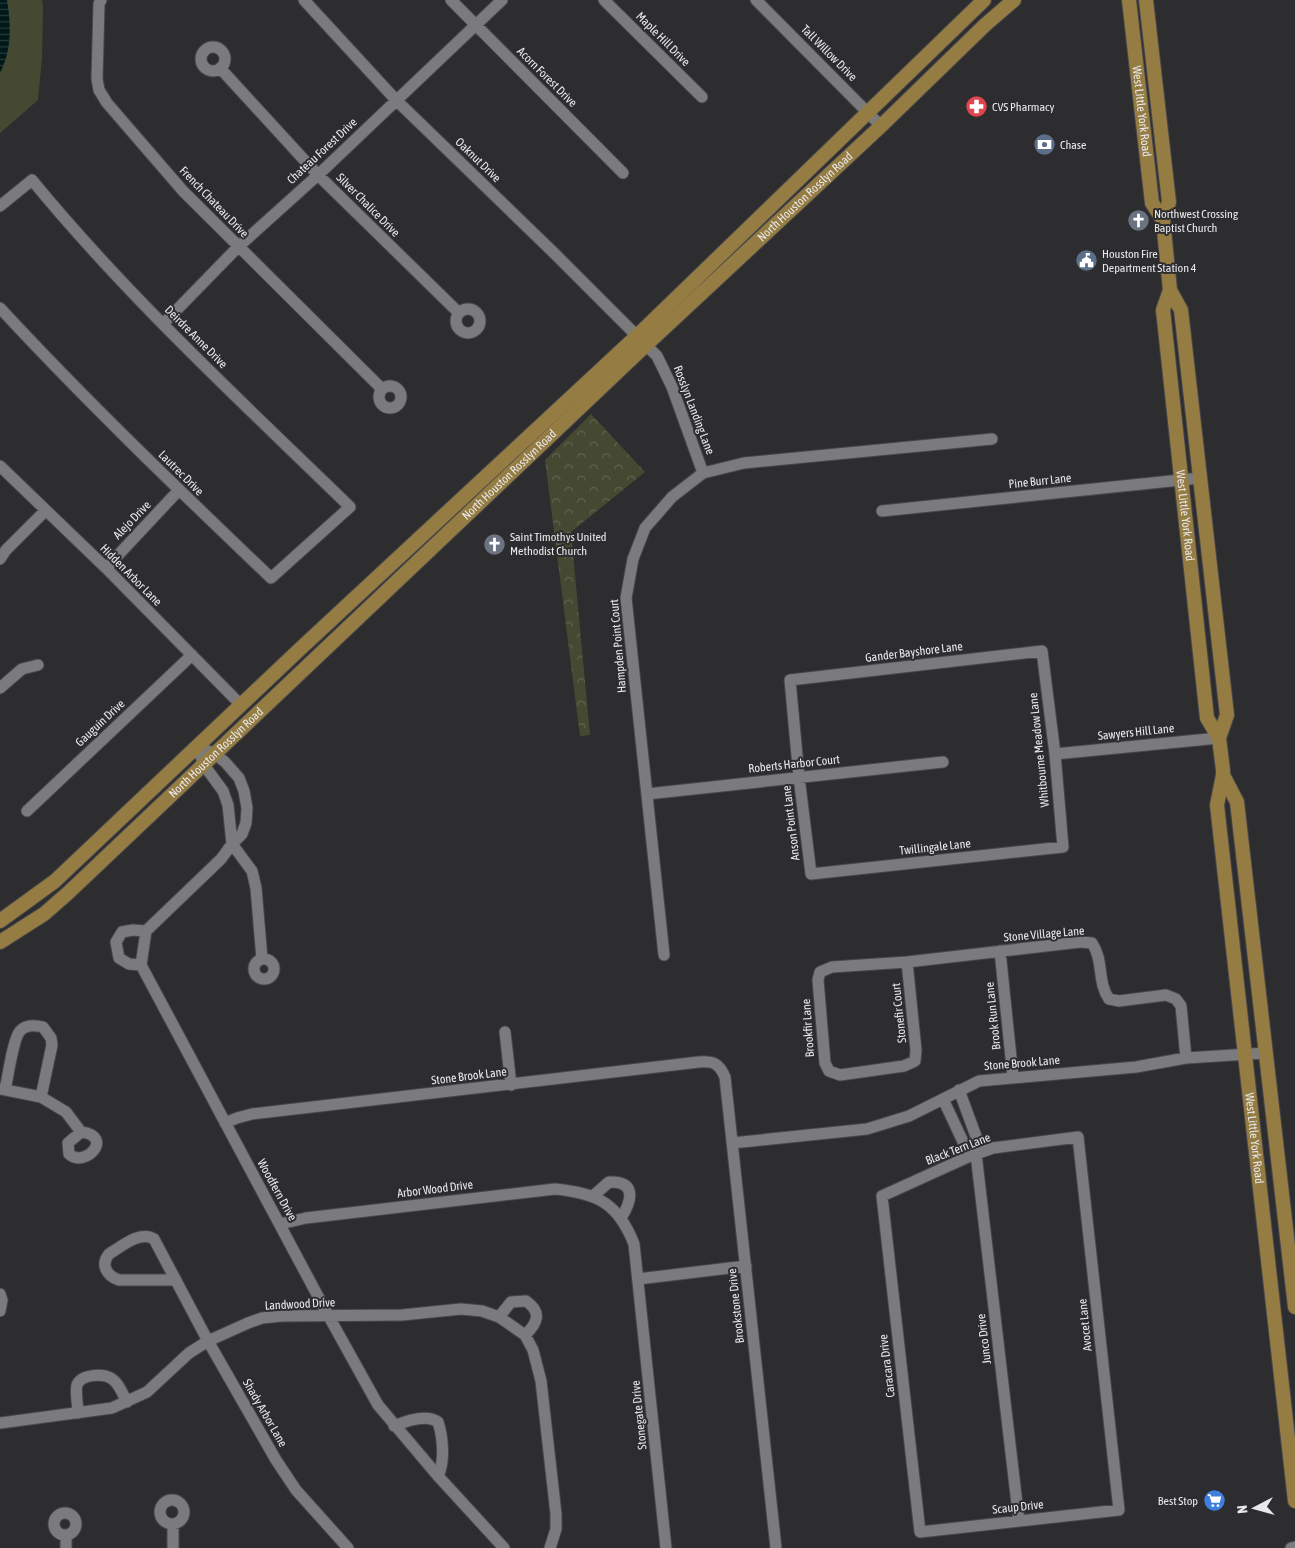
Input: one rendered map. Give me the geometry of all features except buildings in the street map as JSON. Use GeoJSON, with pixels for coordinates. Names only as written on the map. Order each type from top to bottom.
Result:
{"type":"FeatureCollection","features":[{"type":"Feature","properties":{"kind":"main road","name":"North Houston Rosslyn Road"},"geometry":{"type":"LineString","coordinates":[[0,942],[44,914],[98,866],[533,453],[763,214],[984,0]]}},
{"type":"Feature","properties":{"kind":"main road","name":"North Houston Rosslyn Road"},"geometry":{"type":"LineString","coordinates":[[0,921],[54,881],[524,441],[774,226],[985,25],[1014,0]]}},
{"type":"Feature","properties":{"kind":"main road","name":"West Little York Road"},"geometry":{"type":"LineString","coordinates":[[1130,0],[1152,203],[1163,220]]}},
{"type":"Feature","properties":{"kind":"main road","name":"West Little York Road"},"geometry":{"type":"LineString","coordinates":[[1146,0],[1169,202],[1163,220],[1170,290],[1181,310],[1227,715],[1219,738]]}},
{"type":"Feature","properties":{"kind":"main road"},"geometry":{"type":"LineString","coordinates":[[1146,154],[1164,151]]}},
{"type":"Feature","properties":{"kind":"main road"},"geometry":{"type":"LineString","coordinates":[[763,214],[774,226]]}},
{"type":"Feature","properties":{"kind":"main road","name":"West Little York Road"},"geometry":{"type":"LineString","coordinates":[[1170,290],[1163,310],[1207,718],[1219,738],[1224,775],[1238,802],[1295,1306]]}},
{"type":"Feature","properties":{"kind":"main road"},"geometry":{"type":"LineString","coordinates":[[524,441],[533,453]]}},
{"type":"Feature","properties":{"kind":"main road"},"geometry":{"type":"LineString","coordinates":[[429,529],[440,542]]}},
{"type":"Feature","properties":{"kind":"main road"},"geometry":{"type":"LineString","coordinates":[[389,566],[397,582]]}},
{"type":"Feature","properties":{"kind":"main road"},"geometry":{"type":"LineString","coordinates":[[1198,631],[1218,628]]}},
{"type":"Feature","properties":{"kind":"main road"},"geometry":{"type":"LineString","coordinates":[[300,649],[312,663]]}},
{"type":"Feature","properties":{"kind":"main road","name":"West Little York Road"},"geometry":{"type":"LineString","coordinates":[[1224,775],[1217,804],[1264,1231],[1289,1388],[1295,1501]]}},
{"type":"Feature","properties":{"kind":"main road"},"geometry":{"type":"LineString","coordinates":[[85,852],[98,866]]}},
{"type":"Feature","properties":{"kind":"main road"},"geometry":{"type":"LineString","coordinates":[[1264,1231],[1286,1228]]}},
{"type":"Feature","properties":{"kind":"street","name":"French Chateau Drive"},"geometry":{"type":"LineString","coordinates":[[101,0],[96,67],[99,90],[168,176],[382,389]]}},
{"type":"Feature","properties":{"kind":"street","name":"Oaknut Drive"},"geometry":{"type":"LineString","coordinates":[[304,0],[396,100],[642,341]]}},
{"type":"Feature","properties":{"kind":"street","name":"Acorn Forest Drive"},"geometry":{"type":"LineString","coordinates":[[451,0],[623,173]]}},
{"type":"Feature","properties":{"kind":"street","name":"Chateau Forest Drive"},"geometry":{"type":"LineString","coordinates":[[163,324],[238,247],[318,175],[502,0]]}},
{"type":"Feature","properties":{"kind":"street","name":"Maple Hill Drive"},"geometry":{"type":"LineString","coordinates":[[604,0],[702,97]]}},
{"type":"Feature","properties":{"kind":"street","name":"Tall Willow Drive"},"geometry":{"type":"LineString","coordinates":[[756,0],[881,126]]}},
{"type":"Feature","properties":{"kind":"street","name":"Silver Chalice Drive"},"geometry":{"type":"LineString","coordinates":[[220,68],[318,175],[459,313]]}},
{"type":"Feature","properties":{"kind":"street","name":"Deirdre Anne Drive"},"geometry":{"type":"LineString","coordinates":[[0,206],[32,180],[74,231],[163,324],[350,507]]}},
{"type":"Feature","properties":{"kind":"street","name":"Lautrec Drive"},"geometry":{"type":"LineString","coordinates":[[0,308],[35,346],[179,490],[271,578],[350,507]]}},
{"type":"Feature","properties":{"kind":"street","name":"Rosslyn Landing Lane"},"geometry":{"type":"LineString","coordinates":[[642,341],[658,356],[672,387],[703,473]]}},
{"type":"Feature","properties":{"kind":"street","name":"Hampden Point Court"},"geometry":{"type":"LineString","coordinates":[[664,955],[626,598],[633,559],[645,528],[672,497],[703,473],[744,463],[992,439]]}},
{"type":"Feature","properties":{"kind":"street","name":"Hidden Arbor Lane"},"geometry":{"type":"LineString","coordinates":[[0,466],[106,568],[241,705]]}},
{"type":"Feature","properties":{"kind":"street","name":"Pine Burr Lane"},"geometry":{"type":"LineString","coordinates":[[882,512],[1200,478]]}},
{"type":"Feature","properties":{"kind":"street","name":"Alejo Drive"},"geometry":{"type":"LineString","coordinates":[[106,568],[179,490]]}},
{"type":"Feature","properties":{"kind":"street"},"geometry":{"type":"LineString","coordinates":[[0,559],[6,550],[46,511]]}},
{"type":"Feature","properties":{"kind":"street","name":"Gander Bayshore Lane"},"geometry":{"type":"LineString","coordinates":[[790,680],[1042,651]]}},
{"type":"Feature","properties":{"kind":"street","name":"Whitbourne Meadow Lane"},"geometry":{"type":"LineString","coordinates":[[1042,651],[1055,754],[1063,847]]}},
{"type":"Feature","properties":{"kind":"street","name":"Gauguin Drive"},"geometry":{"type":"LineString","coordinates":[[27,811],[192,655]]}},
{"type":"Feature","properties":{"kind":"street"},"geometry":{"type":"LineString","coordinates":[[0,688],[22,669],[38,664]]}},
{"type":"Feature","properties":{"kind":"street","name":"Anson Point Lane"},"geometry":{"type":"LineString","coordinates":[[790,680],[811,874]]}},
{"type":"Feature","properties":{"kind":"street","name":"Sawyers Hill Lane"},"geometry":{"type":"LineString","coordinates":[[1055,754],[1219,738]]}},
{"type":"Feature","properties":{"kind":"street"},"geometry":{"type":"LineString","coordinates":[[146,931],[133,930],[122,932],[116,942],[119,958],[129,964],[141,965],[146,931],[221,859],[242,834],[246,823],[247,808],[239,778],[215,754],[197,746]]}},
{"type":"Feature","properties":{"kind":"street"},"geometry":{"type":"LineString","coordinates":[[197,746],[204,764],[223,791],[228,805],[232,844],[252,871],[256,888],[262,959]]}},
{"type":"Feature","properties":{"kind":"street","name":"Roberts Harbor Court"},"geometry":{"type":"LineString","coordinates":[[647,794],[943,762]]}},
{"type":"Feature","properties":{"kind":"street","name":"Twillingale Lane"},"geometry":{"type":"LineString","coordinates":[[811,874],[1063,847]]}},
{"type":"Feature","properties":{"kind":"street","name":"Stone Village Lane"},"geometry":{"type":"LineString","coordinates":[[818,980],[820,972],[832,967],[907,962],[1080,942],[1092,943],[1098,953],[1103,991],[1109,999],[1119,1001],[1166,996],[1176,999],[1181,1006],[1186,1058]]}},
{"type":"Feature","properties":{"kind":"street","name":"Brook Run Lane"},"geometry":{"type":"LineString","coordinates":[[1000,951],[1013,1077]]}},
{"type":"Feature","properties":{"kind":"street","name":"Stonefir Court"},"geometry":{"type":"LineString","coordinates":[[831,1072],[840,1075],[904,1066],[915,1061],[916,1050],[907,962]]}},
{"type":"Feature","properties":{"kind":"street","name":"Woodfern Drive"},"geometry":{"type":"LineString","coordinates":[[141,965],[328,1316],[378,1405],[438,1476],[504,1548]]}},
{"type":"Feature","properties":{"kind":"street","name":"Brookfir Lane"},"geometry":{"type":"LineString","coordinates":[[818,980],[825,1063],[831,1072]]}},
{"type":"Feature","properties":{"kind":"street"},"geometry":{"type":"LineString","coordinates":[[41,1097],[52,1045],[51,1038],[43,1027],[27,1026],[20,1032],[16,1040],[2,1089],[41,1097],[66,1112],[81,1132]]}},
{"type":"Feature","properties":{"kind":"street"},"geometry":{"type":"LineString","coordinates":[[505,1032],[511,1085]]}},
{"type":"Feature","properties":{"kind":"street","name":"Stone Brook Lane"},"geometry":{"type":"LineString","coordinates":[[732,1143],[867,1129],[909,1116],[979,1081],[1136,1067],[1186,1058],[1265,1053]]}},
{"type":"Feature","properties":{"kind":"street","name":"Stone Brook Lane"},"geometry":{"type":"LineString","coordinates":[[225,1123],[252,1114],[698,1062],[710,1061],[716,1065]]}},
{"type":"Feature","properties":{"kind":"street","name":"Brookstone Drive"},"geometry":{"type":"LineString","coordinates":[[716,1065],[721,1068],[725,1077],[776,1548]]}},
{"type":"Feature","properties":{"kind":"street","name":"Junco Drive"},"geometry":{"type":"LineString","coordinates":[[959,1090],[977,1139],[976,1154],[1019,1521]]}},
{"type":"Feature","properties":{"kind":"street"},"geometry":{"type":"LineString","coordinates":[[943,1100],[965,1146],[976,1154]]}},
{"type":"Feature","properties":{"kind":"street","name":"Black Tern Lane"},"geometry":{"type":"LineString","coordinates":[[882,1196],[993,1148],[1078,1137]]}},
{"type":"Feature","properties":{"kind":"street","name":"Avocet Lane"},"geometry":{"type":"LineString","coordinates":[[1078,1137],[1119,1510]]}},
{"type":"Feature","properties":{"kind":"street"},"geometry":{"type":"LineString","coordinates":[[593,1196],[609,1182],[624,1185],[629,1190],[631,1198],[629,1206],[621,1218]]}},
{"type":"Feature","properties":{"kind":"street","name":"Arbor Wood Drive"},"geometry":{"type":"LineString","coordinates":[[280,1224],[306,1218],[555,1189],[574,1191],[593,1196],[609,1205],[621,1218],[630,1231],[634,1244],[638,1279]]}},
{"type":"Feature","properties":{"kind":"street","name":"Caracara Drive"},"geometry":{"type":"LineString","coordinates":[[882,1196],[920,1532]]}},
{"type":"Feature","properties":{"kind":"street","name":"Shady Arbor Lane"},"geometry":{"type":"LineString","coordinates":[[176,1280],[119,1280],[112,1278],[106,1268],[105,1259],[108,1254],[140,1237],[154,1239],[176,1280],[208,1340],[276,1460],[296,1490],[341,1546]]}},
{"type":"Feature","properties":{"kind":"street"},"geometry":{"type":"LineString","coordinates":[[638,1279],[746,1266]]}},
{"type":"Feature","properties":{"kind":"street","name":"Stonegate Drive"},"geometry":{"type":"LineString","coordinates":[[638,1279],[666,1548]]}},
{"type":"Feature","properties":{"kind":"street"},"geometry":{"type":"LineString","coordinates":[[0,1294],[2,1300],[0,1311]]}},
{"type":"Feature","properties":{"kind":"street"},"geometry":{"type":"LineString","coordinates":[[500,1316],[511,1302],[526,1301],[532,1306],[536,1319],[533,1327],[525,1335]]}},
{"type":"Feature","properties":{"kind":"street","name":"Landwood Drive"},"geometry":{"type":"LineString","coordinates":[[0,1423],[112,1408],[127,1402],[147,1392],[190,1353],[208,1340],[262,1318],[282,1316],[402,1315],[461,1309],[482,1311],[500,1316],[525,1335],[535,1358],[542,1391],[556,1514],[556,1529],[550,1548]]}},
{"type":"Feature","properties":{"kind":"street"},"geometry":{"type":"LineString","coordinates":[[78,1413],[77,1386],[86,1377],[106,1376],[111,1378],[116,1382],[127,1402]]}},
{"type":"Feature","properties":{"kind":"street"},"geometry":{"type":"LineString","coordinates":[[394,1426],[404,1422],[429,1418],[438,1422],[442,1468],[438,1476]]}},
{"type":"Feature","properties":{"kind":"street","name":"Scaup Drive"},"geometry":{"type":"LineString","coordinates":[[920,1532],[1119,1510]]}},
{"type":"Feature","properties":{"kind":"street"},"geometry":{"type":"LineString","coordinates":[[173,1524],[173,1548]]}},
{"type":"Feature","properties":{"kind":"street"},"geometry":{"type":"LineString","coordinates":[[66,1535],[66,1548]]}},
{"type":"Feature","properties":{"kind":"green space"},"geometry":{"type":"Polygon","coordinates":[[[0,0],[42,0],[43,6],[42,57],[38,100],[0,133],[0,0]]]}},
{"type":"Feature","properties":{"kind":"green space"},"geometry":{"type":"Polygon","coordinates":[[[591,414],[645,472],[571,532],[590,735],[580,736],[545,460],[591,414]]]}},
{"type":"Feature","properties":{"kind":"water"},"geometry":{"type":"Polygon","coordinates":[[[0,0],[7,0],[10,37],[7,55],[0,73],[0,0]]]}},
{"type":"Feature","properties":{"kind":"place","name":"CVS Pharmacy"},"geometry":{"type":"Point","coordinates":[976,107]}},
{"type":"Feature","properties":{"kind":"place","name":"Chase"},"geometry":{"type":"Point","coordinates":[1044,145]}},
{"type":"Feature","properties":{"kind":"place","name":"Northwest Crossing Baptist Church"},"geometry":{"type":"Point","coordinates":[1138,221]}},
{"type":"Feature","properties":{"kind":"place","name":"Houston Fire Department Station 4"},"geometry":{"type":"Point","coordinates":[1086,261]}},
{"type":"Feature","properties":{"kind":"place","name":"Saint Timothys United Methodist Church"},"geometry":{"type":"Point","coordinates":[494,544]}},
{"type":"Feature","properties":{"kind":"place","name":"Best Stop"},"geometry":{"type":"Point","coordinates":[1214,1501]}}]}
